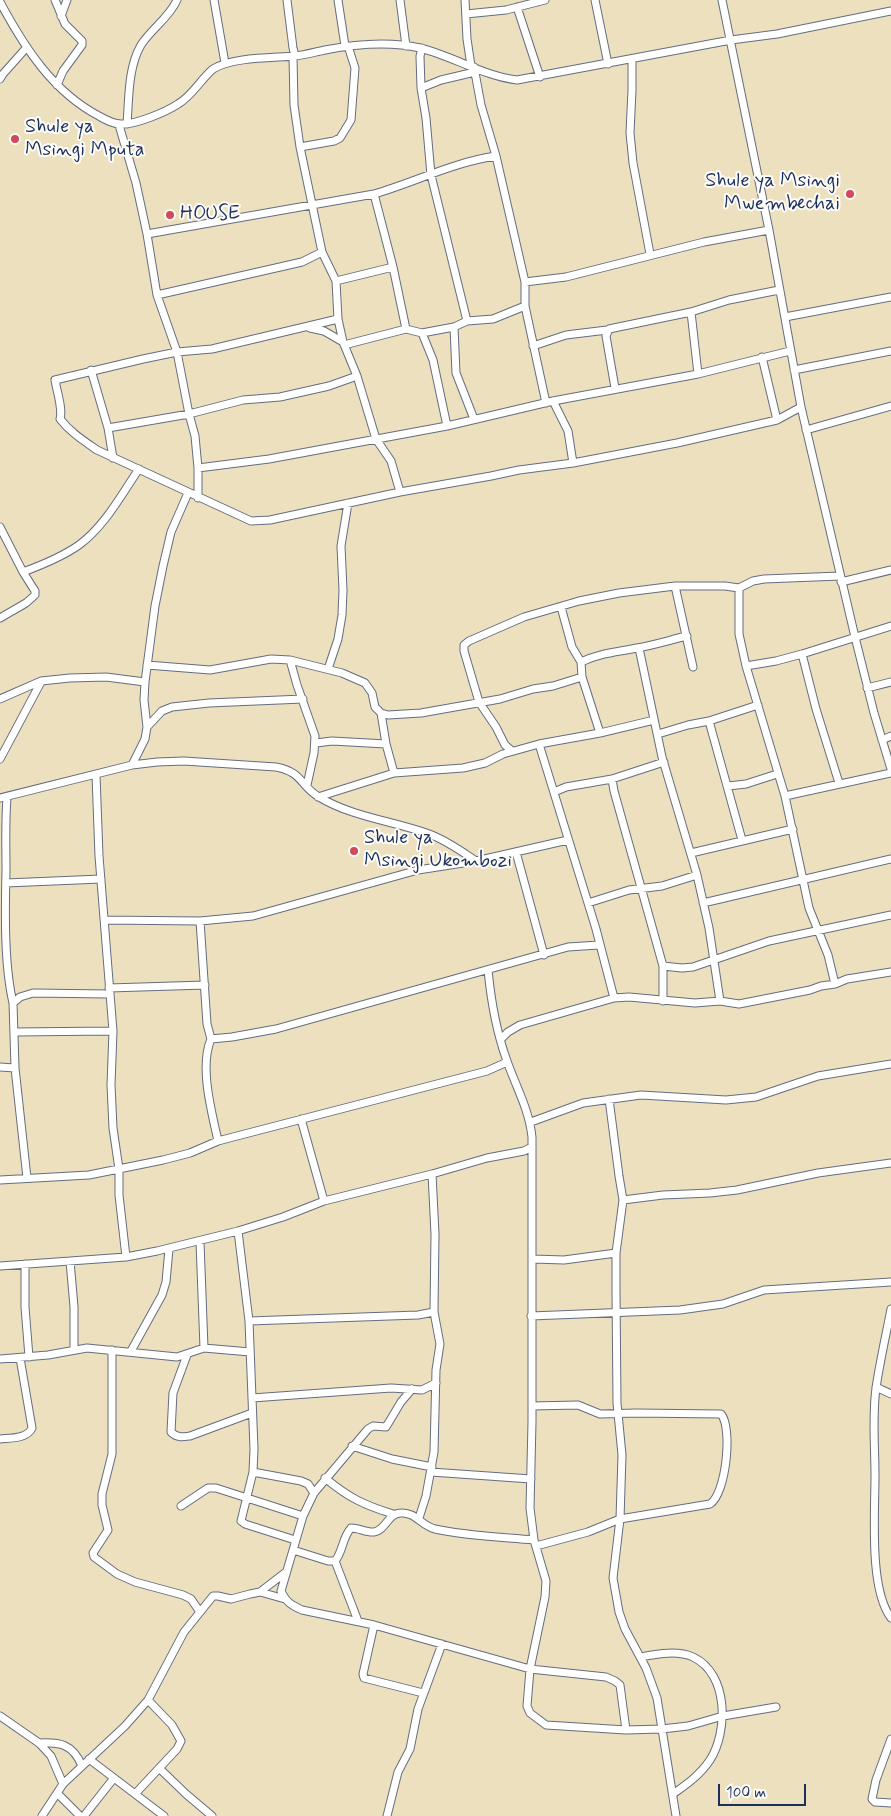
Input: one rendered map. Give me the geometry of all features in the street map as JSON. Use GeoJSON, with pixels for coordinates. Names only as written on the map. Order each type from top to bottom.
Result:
{"type":"FeatureCollection","features":[{"type":"Feature","properties":{"kind":"street"},"geometry":{"type":"LineString","coordinates":[[55,0],[65,24],[82,40],[82,46],[63,71],[57,85]]}},
{"type":"Feature","properties":{"kind":"street"},"geometry":{"type":"LineString","coordinates":[[61,16],[67,0]]}},
{"type":"Feature","properties":{"kind":"street"},"geometry":{"type":"LineString","coordinates":[[177,0],[141,45],[137,54],[132,69],[123,124],[147,234],[156,295],[177,352],[188,414],[195,436],[198,498]]}},
{"type":"Feature","properties":{"kind":"street"},"geometry":{"type":"LineString","coordinates":[[214,0],[225,63]]}},
{"type":"Feature","properties":{"kind":"street"},"geometry":{"type":"LineString","coordinates":[[288,0],[294,56],[294,104],[300,146],[322,252],[336,281],[338,319],[344,343],[357,376],[376,439],[391,461],[400,492]]}},
{"type":"Feature","properties":{"kind":"street"},"geometry":{"type":"LineString","coordinates":[[300,146],[340,138],[351,120],[355,68],[346,46],[338,0]]}},
{"type":"Feature","properties":{"kind":"street"},"geometry":{"type":"LineString","coordinates":[[400,0],[406,46]]}},
{"type":"Feature","properties":{"kind":"street"},"geometry":{"type":"LineString","coordinates":[[465,0],[467,39],[481,105],[496,156],[525,282],[525,306],[533,346],[549,402],[568,431],[573,463]]}},
{"type":"Feature","properties":{"kind":"street"},"geometry":{"type":"LineString","coordinates":[[466,14],[506,10],[545,0]]}},
{"type":"Feature","properties":{"kind":"street"},"geometry":{"type":"LineString","coordinates":[[595,0],[608,64]]}},
{"type":"Feature","properties":{"kind":"street"},"geometry":{"type":"LineString","coordinates":[[722,0],[769,230],[801,408],[854,637],[891,771],[785,796]]}},
{"type":"Feature","properties":{"kind":"street"},"geometry":{"type":"LineString","coordinates":[[0,2],[27,47],[43,70],[57,85],[88,110],[123,124],[146,118],[180,104],[207,74],[225,63],[294,56],[346,46],[371,44],[406,46],[422,48],[473,69],[518,80],[731,40],[777,34],[891,11]]}},
{"type":"Feature","properties":{"kind":"street"},"geometry":{"type":"LineString","coordinates":[[517,7],[540,77]]}},
{"type":"Feature","properties":{"kind":"street"},"geometry":{"type":"LineString","coordinates":[[0,79],[27,47]]}},
{"type":"Feature","properties":{"kind":"street"},"geometry":{"type":"LineString","coordinates":[[422,48],[420,56],[422,88],[431,175],[467,321]]}},
{"type":"Feature","properties":{"kind":"street"},"geometry":{"type":"LineString","coordinates":[[632,59],[630,133],[633,163],[650,254]]}},
{"type":"Feature","properties":{"kind":"street"},"geometry":{"type":"LineString","coordinates":[[422,88],[473,69]]}},
{"type":"Feature","properties":{"kind":"street"},"geometry":{"type":"LineString","coordinates":[[147,234],[312,203],[374,194],[460,163],[496,156]]}},
{"type":"Feature","properties":{"kind":"street"},"geometry":{"type":"LineString","coordinates":[[374,194],[393,267],[406,329]]}},
{"type":"Feature","properties":{"kind":"street"},"geometry":{"type":"LineString","coordinates":[[525,282],[566,276],[650,254],[769,230]]}},
{"type":"Feature","properties":{"kind":"street"},"geometry":{"type":"LineString","coordinates":[[156,295],[302,262],[322,252]]}},
{"type":"Feature","properties":{"kind":"street"},"geometry":{"type":"LineString","coordinates":[[336,281],[393,267]]}},
{"type":"Feature","properties":{"kind":"street"},"geometry":{"type":"LineString","coordinates":[[533,346],[566,335],[607,330],[691,312],[729,300],[779,290]]}},
{"type":"Feature","properties":{"kind":"street"},"geometry":{"type":"LineString","coordinates":[[785,316],[891,297]]}},
{"type":"Feature","properties":{"kind":"street"},"geometry":{"type":"LineString","coordinates":[[300,328],[318,329],[344,343],[406,329],[422,333],[454,327],[467,321],[493,319],[525,306]]}},
{"type":"Feature","properties":{"kind":"street"},"geometry":{"type":"LineString","coordinates":[[691,312],[698,374]]}},
{"type":"Feature","properties":{"kind":"street"},"geometry":{"type":"LineString","coordinates":[[338,319],[212,349],[177,352],[91,370],[55,380],[62,411],[60,419],[83,441],[113,458],[250,521],[270,520],[400,492],[519,470],[640,451],[777,420],[801,408]]}},
{"type":"Feature","properties":{"kind":"street"},"geometry":{"type":"LineString","coordinates":[[454,327],[456,372],[474,419]]}},
{"type":"Feature","properties":{"kind":"street"},"geometry":{"type":"LineString","coordinates":[[607,330],[606,343],[615,388]]}},
{"type":"Feature","properties":{"kind":"street"},"geometry":{"type":"LineString","coordinates":[[422,333],[433,360],[446,426]]}},
{"type":"Feature","properties":{"kind":"street"},"geometry":{"type":"LineString","coordinates":[[198,468],[269,459],[446,426],[615,388],[698,374],[790,351]]}},
{"type":"Feature","properties":{"kind":"street"},"geometry":{"type":"LineString","coordinates":[[794,370],[891,351]]}},
{"type":"Feature","properties":{"kind":"street"},"geometry":{"type":"LineString","coordinates":[[762,357],[777,420]]}},
{"type":"Feature","properties":{"kind":"street"},"geometry":{"type":"LineString","coordinates":[[91,370],[108,428],[113,458]]}},
{"type":"Feature","properties":{"kind":"street"},"geometry":{"type":"LineString","coordinates":[[108,428],[188,414],[243,400],[280,396],[329,386],[357,376]]}},
{"type":"Feature","properties":{"kind":"street"},"geometry":{"type":"LineString","coordinates":[[806,430],[891,406]]}},
{"type":"Feature","properties":{"kind":"street"},"geometry":{"type":"LineString","coordinates":[[22,572],[61,556],[78,546],[91,535],[139,469]]}},
{"type":"Feature","properties":{"kind":"street"},"geometry":{"type":"LineString","coordinates":[[132,766],[145,739],[147,726],[145,682],[155,606],[163,566],[171,532],[188,493]]}},
{"type":"Feature","properties":{"kind":"street"},"geometry":{"type":"LineString","coordinates":[[328,669],[338,639],[342,616],[341,546],[348,503]]}},
{"type":"Feature","properties":{"kind":"street"},"geometry":{"type":"LineString","coordinates":[[0,528],[22,572],[35,591],[35,595],[26,603],[0,618]]}},
{"type":"Feature","properties":{"kind":"street"},"geometry":{"type":"LineString","coordinates":[[512,751],[504,745],[496,728],[479,702],[464,651],[466,643],[524,618],[579,601],[619,593],[674,586],[725,586],[739,588],[753,581],[764,579],[840,579],[891,570]]}},
{"type":"Feature","properties":{"kind":"street"},"geometry":{"type":"LineString","coordinates":[[674,586],[693,667]]}},
{"type":"Feature","properties":{"kind":"street"},"geometry":{"type":"LineString","coordinates":[[739,588],[739,634],[746,666],[785,796],[809,908],[820,930],[835,984]]}},
{"type":"Feature","properties":{"kind":"street"},"geometry":{"type":"LineString","coordinates":[[561,607],[572,647],[581,662],[582,677],[600,732]]}},
{"type":"Feature","properties":{"kind":"street"},"geometry":{"type":"LineString","coordinates":[[746,666],[802,654],[891,626]]}},
{"type":"Feature","properties":{"kind":"street"},"geometry":{"type":"LineString","coordinates":[[581,662],[591,656],[638,648],[686,636]]}},
{"type":"Feature","properties":{"kind":"street"},"geometry":{"type":"LineString","coordinates":[[638,648],[664,762],[697,876],[714,959],[720,1001]]}},
{"type":"Feature","properties":{"kind":"street"},"geometry":{"type":"LineString","coordinates":[[802,654],[816,709],[839,784]]}},
{"type":"Feature","properties":{"kind":"street"},"geometry":{"type":"LineString","coordinates":[[147,665],[210,670],[271,659],[290,660],[342,673],[365,683],[372,693],[375,706],[381,714],[386,744],[394,773]]}},
{"type":"Feature","properties":{"kind":"street"},"geometry":{"type":"LineString","coordinates":[[290,660],[316,743],[312,769],[307,785]]}},
{"type":"Feature","properties":{"kind":"street"},"geometry":{"type":"LineString","coordinates":[[0,699],[42,682],[70,678],[106,677],[145,682]]}},
{"type":"Feature","properties":{"kind":"street"},"geometry":{"type":"LineString","coordinates":[[381,714],[421,713],[452,708],[500,699],[533,688],[553,686],[582,677]]}},
{"type":"Feature","properties":{"kind":"street"},"geometry":{"type":"LineString","coordinates":[[0,759],[42,682]]}},
{"type":"Feature","properties":{"kind":"street"},"geometry":{"type":"LineString","coordinates":[[867,688],[891,682]]}},
{"type":"Feature","properties":{"kind":"street"},"geometry":{"type":"LineString","coordinates":[[147,726],[162,711],[172,707],[209,703],[302,699]]}},
{"type":"Feature","properties":{"kind":"street"},"geometry":{"type":"LineString","coordinates":[[658,734],[709,721],[758,705]]}},
{"type":"Feature","properties":{"kind":"street"},"geometry":{"type":"LineString","coordinates":[[318,797],[394,773],[463,768],[485,763],[512,751],[539,744],[654,720]]}},
{"type":"Feature","properties":{"kind":"street"},"geometry":{"type":"LineString","coordinates":[[709,721],[742,840]]}},
{"type":"Feature","properties":{"kind":"street"},"geometry":{"type":"LineString","coordinates":[[882,740],[891,736]]}},
{"type":"Feature","properties":{"kind":"street"},"geometry":{"type":"LineString","coordinates":[[316,743],[332,741],[386,744]]}},
{"type":"Feature","properties":{"kind":"street"},"geometry":{"type":"LineString","coordinates":[[539,744],[588,902],[614,998]]}},
{"type":"Feature","properties":{"kind":"street"},"geometry":{"type":"LineString","coordinates":[[27,1178],[15,1068],[13,1003],[3,932],[6,883],[3,868],[5,824],[3,798],[132,766],[156,762],[184,761],[276,766],[288,769],[298,775],[318,797],[350,812],[396,823],[431,835],[476,860]]}},
{"type":"Feature","properties":{"kind":"street"},"geometry":{"type":"LineString","coordinates":[[554,792],[566,787],[612,779],[664,762]]}},
{"type":"Feature","properties":{"kind":"street"},"geometry":{"type":"LineString","coordinates":[[728,786],[746,784],[777,774]]}},
{"type":"Feature","properties":{"kind":"street"},"geometry":{"type":"LineString","coordinates":[[96,775],[112,1031],[111,1085],[113,1128],[119,1169],[119,1196],[126,1257]]}},
{"type":"Feature","properties":{"kind":"street"},"geometry":{"type":"LineString","coordinates":[[612,779],[663,966],[663,1001]]}},
{"type":"Feature","properties":{"kind":"street"},"geometry":{"type":"LineString","coordinates":[[691,852],[793,829]]}},
{"type":"Feature","properties":{"kind":"street"},"geometry":{"type":"LineString","coordinates":[[104,920],[200,921],[253,916],[418,870],[516,852],[568,840]]}},
{"type":"Feature","properties":{"kind":"street"},"geometry":{"type":"LineString","coordinates":[[516,852],[544,955]]}},
{"type":"Feature","properties":{"kind":"street"},"geometry":{"type":"LineString","coordinates":[[703,903],[891,859]]}},
{"type":"Feature","properties":{"kind":"street"},"geometry":{"type":"LineString","coordinates":[[588,902],[629,890],[662,886],[697,876]]}},
{"type":"Feature","properties":{"kind":"street"},"geometry":{"type":"LineString","coordinates":[[6,883],[101,879]]}},
{"type":"Feature","properties":{"kind":"street"},"geometry":{"type":"LineString","coordinates":[[663,966],[693,967],[769,941],[891,915]]}},
{"type":"Feature","properties":{"kind":"street"},"geometry":{"type":"LineString","coordinates":[[200,921],[206,1024],[211,1039],[208,1050],[207,1080],[218,1141]]}},
{"type":"Feature","properties":{"kind":"street"},"geometry":{"type":"LineString","coordinates":[[211,1039],[232,1037],[318,1018],[354,1006],[568,948],[599,945]]}},
{"type":"Feature","properties":{"kind":"street"},"geometry":{"type":"LineString","coordinates":[[488,970],[497,1029],[507,1062],[520,1091],[530,1122],[532,1147],[530,1508],[535,1543],[545,1574],[546,1588],[530,1669],[527,1706],[530,1713],[546,1725],[626,1730],[688,1726],[723,1716],[776,1707]]}},
{"type":"Feature","properties":{"kind":"street"},"geometry":{"type":"LineString","coordinates":[[501,1039],[520,1025],[614,998],[629,997],[695,1004],[720,1001],[739,1004],[835,984],[847,979],[891,972]]}},
{"type":"Feature","properties":{"kind":"street"},"geometry":{"type":"LineString","coordinates":[[13,1003],[20,997],[34,993],[109,991],[204,985]]}},
{"type":"Feature","properties":{"kind":"street"},"geometry":{"type":"LineString","coordinates":[[14,1032],[112,1031]]}},
{"type":"Feature","properties":{"kind":"street"},"geometry":{"type":"LineString","coordinates":[[0,1180],[89,1175],[190,1153],[218,1141],[487,1071],[507,1062]]}},
{"type":"Feature","properties":{"kind":"street"},"geometry":{"type":"LineString","coordinates":[[530,1122],[584,1104],[641,1095],[726,1100],[756,1097],[818,1076],[891,1064]]}},
{"type":"Feature","properties":{"kind":"street"},"geometry":{"type":"LineString","coordinates":[[0,1067],[15,1068]]}},
{"type":"Feature","properties":{"kind":"street"},"geometry":{"type":"LineString","coordinates":[[609,1099],[618,1176],[623,1200],[616,1253],[617,1403],[622,1455],[620,1519],[613,1578],[615,1595],[625,1630],[646,1668],[657,1698],[676,1816]]}},
{"type":"Feature","properties":{"kind":"street"},"geometry":{"type":"LineString","coordinates":[[301,1119],[324,1201]]}},
{"type":"Feature","properties":{"kind":"street"},"geometry":{"type":"LineString","coordinates":[[0,1266],[126,1257],[169,1249],[238,1231],[283,1217],[324,1201],[487,1158],[524,1151],[532,1147]]}},
{"type":"Feature","properties":{"kind":"street"},"geometry":{"type":"LineString","coordinates":[[623,1200],[737,1190],[818,1173],[891,1163]]}},
{"type":"Feature","properties":{"kind":"street"},"geometry":{"type":"LineString","coordinates":[[419,1518],[434,1452],[437,1360],[440,1344],[434,1312],[435,1234],[432,1174]]}},
{"type":"Feature","properties":{"kind":"street"},"geometry":{"type":"LineString","coordinates":[[238,1231],[249,1321],[254,1449],[253,1472],[241,1520],[242,1522],[296,1540]]}},
{"type":"Feature","properties":{"kind":"street"},"geometry":{"type":"LineString","coordinates":[[200,1242],[204,1348]]}},
{"type":"Feature","properties":{"kind":"street"},"geometry":{"type":"LineString","coordinates":[[131,1351],[162,1295],[166,1282],[169,1249]]}},
{"type":"Feature","properties":{"kind":"street"},"geometry":{"type":"LineString","coordinates":[[532,1259],[564,1260],[616,1253]]}},
{"type":"Feature","properties":{"kind":"street"},"geometry":{"type":"LineString","coordinates":[[70,1261],[74,1308],[74,1350]]}},
{"type":"Feature","properties":{"kind":"street"},"geometry":{"type":"LineString","coordinates":[[25,1264],[29,1357]]}},
{"type":"Feature","properties":{"kind":"street"},"geometry":{"type":"LineString","coordinates":[[531,1316],[711,1307],[764,1290],[891,1282]]}},
{"type":"Feature","properties":{"kind":"street"},"geometry":{"type":"LineString","coordinates":[[891,1309],[876,1387],[874,1412],[876,1563],[883,1602],[891,1618]]}},
{"type":"Feature","properties":{"kind":"street"},"geometry":{"type":"LineString","coordinates":[[249,1321],[418,1315],[434,1312]]}},
{"type":"Feature","properties":{"kind":"street"},"geometry":{"type":"LineString","coordinates":[[0,1359],[48,1356],[88,1348],[131,1351],[172,1357],[187,1355],[204,1348],[250,1352]]}},
{"type":"Feature","properties":{"kind":"street"},"geometry":{"type":"LineString","coordinates":[[112,1350],[112,1454],[102,1494],[102,1505],[108,1530],[93,1553],[94,1558],[135,1582],[191,1599],[200,1612]]}},
{"type":"Feature","properties":{"kind":"street"},"geometry":{"type":"LineString","coordinates":[[883,1352],[891,1353]]}},
{"type":"Feature","properties":{"kind":"street"},"geometry":{"type":"LineString","coordinates":[[187,1355],[173,1393],[171,1432],[176,1436],[190,1436],[252,1413]]}},
{"type":"Feature","properties":{"kind":"street"},"geometry":{"type":"LineString","coordinates":[[0,1439],[24,1436],[30,1433],[32,1428],[20,1358]]}},
{"type":"Feature","properties":{"kind":"street"},"geometry":{"type":"LineString","coordinates":[[252,1398],[391,1388],[422,1390],[436,1383]]}},
{"type":"Feature","properties":{"kind":"street"},"geometry":{"type":"LineString","coordinates":[[876,1387],[891,1394]]}},
{"type":"Feature","properties":{"kind":"street"},"geometry":{"type":"LineString","coordinates":[[412,1389],[395,1410],[389,1424],[386,1427],[373,1426],[368,1429],[314,1493],[303,1516],[281,1591],[285,1599],[302,1610],[374,1625],[530,1669],[606,1677],[620,1685],[626,1730]]}},
{"type":"Feature","properties":{"kind":"street"},"geometry":{"type":"LineString","coordinates":[[326,1478],[344,1494],[368,1507],[393,1514],[406,1513],[419,1518],[431,1528],[452,1533],[535,1543],[588,1532],[620,1519],[674,1509],[703,1506],[715,1501],[723,1478],[727,1434],[726,1422],[721,1414],[636,1413],[619,1415],[600,1414],[578,1405],[532,1406]]}},
{"type":"Feature","properties":{"kind":"street"},"geometry":{"type":"LineString","coordinates":[[352,1446],[431,1470],[531,1479]]}},
{"type":"Feature","properties":{"kind":"street"},"geometry":{"type":"LineString","coordinates":[[253,1472],[301,1481],[308,1484],[314,1493]]}},
{"type":"Feature","properties":{"kind":"street"},"geometry":{"type":"LineString","coordinates":[[181,1506],[208,1488],[216,1488],[303,1516]]}},
{"type":"Feature","properties":{"kind":"street"},"geometry":{"type":"LineString","coordinates":[[293,1550],[328,1561],[334,1561],[338,1557],[347,1532],[351,1528],[373,1532],[379,1530],[393,1514]]}},
{"type":"Feature","properties":{"kind":"street"},"geometry":{"type":"LineString","coordinates":[[334,1561],[358,1621]]}},
{"type":"Feature","properties":{"kind":"street"},"geometry":{"type":"LineString","coordinates":[[42,1816],[63,1784],[125,1726],[148,1700],[184,1632],[213,1596],[231,1599],[260,1592],[287,1572]]}},
{"type":"Feature","properties":{"kind":"street"},"geometry":{"type":"LineString","coordinates":[[260,1592],[285,1599]]}},
{"type":"Feature","properties":{"kind":"street"},"geometry":{"type":"LineString","coordinates":[[374,1625],[363,1674],[364,1678],[423,1693]]}},
{"type":"Feature","properties":{"kind":"street"},"geometry":{"type":"LineString","coordinates":[[387,1816],[398,1772],[410,1749],[423,1693],[442,1644]]}},
{"type":"Feature","properties":{"kind":"street"},"geometry":{"type":"LineString","coordinates":[[640,1657],[683,1654],[694,1658],[710,1673],[721,1697],[723,1716],[718,1744],[710,1760],[697,1776],[673,1794]]}},
{"type":"Feature","properties":{"kind":"street"},"geometry":{"type":"LineString","coordinates":[[135,1794],[177,1749],[181,1741],[172,1725],[148,1700]]}},
{"type":"Feature","properties":{"kind":"street"},"geometry":{"type":"LineString","coordinates":[[0,1716],[39,1743],[50,1756],[63,1784]]}},
{"type":"Feature","properties":{"kind":"street"},"geometry":{"type":"LineString","coordinates":[[891,1739],[872,1799],[875,1802],[891,1803]]}},
{"type":"Feature","properties":{"kind":"street"},"geometry":{"type":"LineString","coordinates":[[39,1743],[55,1742],[65,1745],[74,1752],[82,1766]]}},
{"type":"Feature","properties":{"kind":"street"},"geometry":{"type":"LineString","coordinates":[[89,1759],[159,1814]]}},
{"type":"Feature","properties":{"kind":"street"},"geometry":{"type":"LineString","coordinates":[[159,1768],[212,1816]]}},
{"type":"Feature","properties":{"kind":"street"},"geometry":{"type":"LineString","coordinates":[[84,1816],[114,1778]]}},
{"type":"Feature","properties":{"kind":"street"},"geometry":{"type":"LineString","coordinates":[[57,1793],[80,1816]]}},
{"type":"Feature","properties":{"kind":"place","name":"Shule ya Msingi Mputa"},"geometry":{"type":"Point","coordinates":[15,139]}},
{"type":"Feature","properties":{"kind":"place","name":"Shule ya Msingi Mwembechai"},"geometry":{"type":"Point","coordinates":[850,194]}},
{"type":"Feature","properties":{"kind":"place","name":"HOUSE"},"geometry":{"type":"Point","coordinates":[170,215]}},
{"type":"Feature","properties":{"kind":"place","name":"Shule ya Msingi Ukombozi"},"geometry":{"type":"Point","coordinates":[354,851]}}]}
